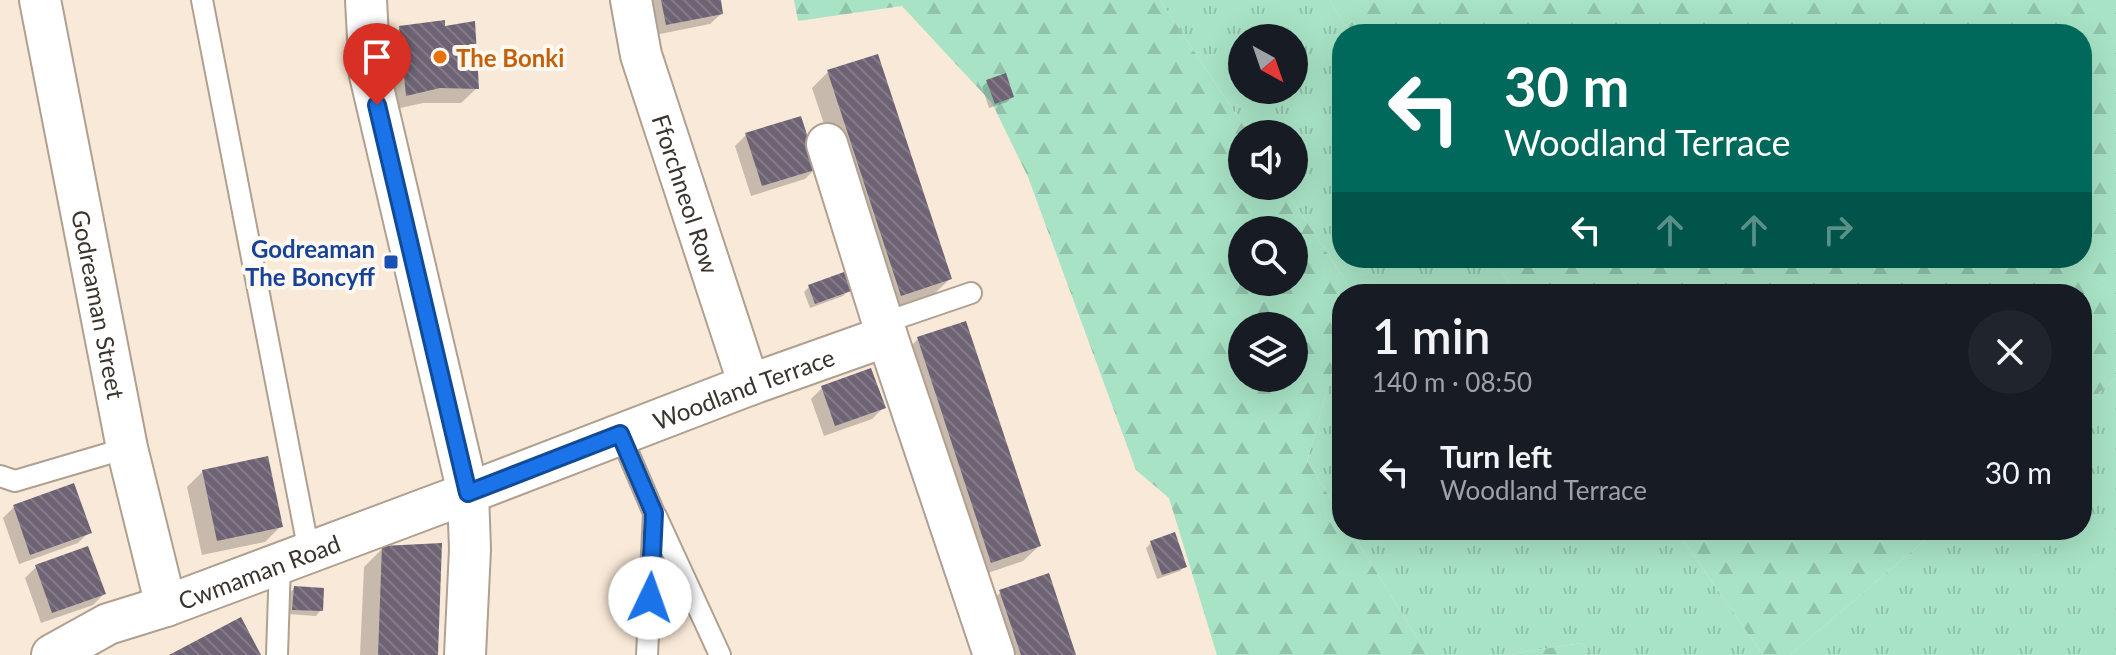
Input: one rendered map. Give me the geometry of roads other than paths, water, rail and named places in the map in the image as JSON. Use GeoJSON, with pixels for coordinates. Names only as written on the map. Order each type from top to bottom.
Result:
{"type":"FeatureCollection","features":[{"type":"Feature","properties":{"kind":"street","name":"Godreaman Street"},"geometry":{"type":"LineString","coordinates":[[40,0],[127,448],[166,606]]}},
{"type":"Feature","properties":{"kind":"street"},"geometry":{"type":"LineString","coordinates":[[366,0],[370,75],[468,493],[470,549],[465,655]]}},
{"type":"Feature","properties":{"kind":"street","name":"Fforchneol Row"},"geometry":{"type":"LineString","coordinates":[[631,0],[641,55],[749,385]]}},
{"type":"Feature","properties":{"kind":"street"},"geometry":{"type":"LineString","coordinates":[[827,144],[994,655]]}},
{"type":"Feature","properties":{"kind":"street","name":"Woodland Terrace"},"geometry":{"type":"LineString","coordinates":[[468,493],[885,329]]}},
{"type":"Feature","properties":{"kind":"street","name":"Cwmaman Road"},"geometry":{"type":"LineString","coordinates":[[52,655],[108,624],[166,606],[468,493]]}},
{"type":"Feature","properties":{"kind":"lane"},"geometry":{"type":"LineString","coordinates":[[202,0],[295,557],[277,655]]}},
{"type":"Feature","properties":{"kind":"lane"},"geometry":{"type":"LineString","coordinates":[[885,329],[971,293]]}},
{"type":"Feature","properties":{"kind":"lane"},"geometry":{"type":"LineString","coordinates":[[620,434],[720,655]]}},
{"type":"Feature","properties":{"kind":"lane"},"geometry":{"type":"LineString","coordinates":[[0,476],[15,481],[127,448]]}},
{"type":"Feature","properties":{"kind":"lane"},"geometry":{"type":"LineString","coordinates":[[647,655],[654,513]]}},
{"type":"Feature","properties":{"kind":"place","name":"The Bonki"},"geometry":{"type":"Point","coordinates":[440,57]}},
{"type":"Feature","properties":{"kind":"place","name":"Godreaman The Boncyff"},"geometry":{"type":"Point","coordinates":[391,262]}}]}
